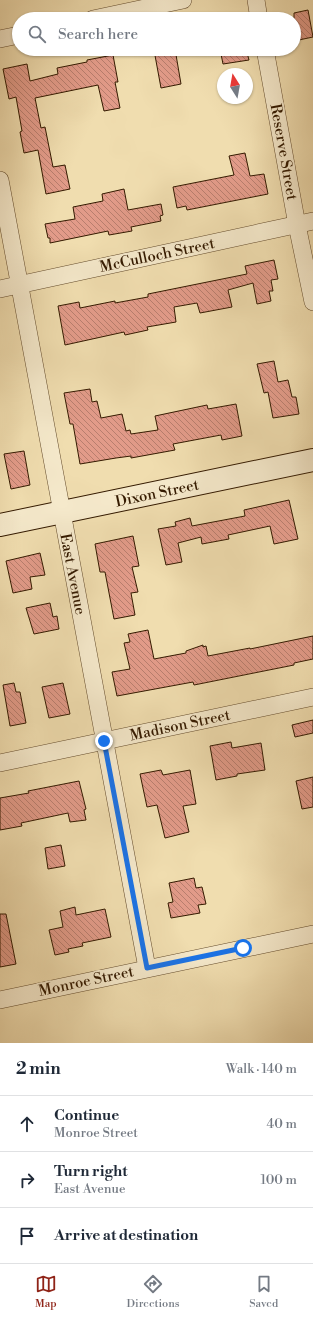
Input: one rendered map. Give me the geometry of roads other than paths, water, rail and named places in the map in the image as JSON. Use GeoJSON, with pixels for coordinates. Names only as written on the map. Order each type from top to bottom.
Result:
{"type":"FeatureCollection","features":[{"type":"Feature","properties":{"kind":"street"},"geometry":{"type":"LineString","coordinates":[[126,12],[183,0]]}},
{"type":"Feature","properties":{"kind":"street"},"geometry":{"type":"LineString","coordinates":[[256,0],[258,12]]}},
{"type":"Feature","properties":{"kind":"street"},"geometry":{"type":"LineString","coordinates":[[0,39],[12,36]]}},
{"type":"Feature","properties":{"kind":"street","name":"Reserve Street"},"geometry":{"type":"LineString","coordinates":[[267,56],[305,223],[313,302]]}},
{"type":"Feature","properties":{"kind":"street","name":"East Avenue"},"geometry":{"type":"LineString","coordinates":[[0,180],[147,968]]}},
{"type":"Feature","properties":{"kind":"street","name":"McCulloch Street"},"geometry":{"type":"LineString","coordinates":[[0,289],[305,223]]}},
{"type":"Feature","properties":{"kind":"street","name":"Dixon Street"},"geometry":{"type":"LineString","coordinates":[[0,525],[313,460]]}},
{"type":"Feature","properties":{"kind":"street","name":"Madison Street"},"geometry":{"type":"LineString","coordinates":[[0,763],[313,697]]}},
{"type":"Feature","properties":{"kind":"street","name":"Monroe Street"},"geometry":{"type":"LineString","coordinates":[[0,1000],[313,934]]}}]}
